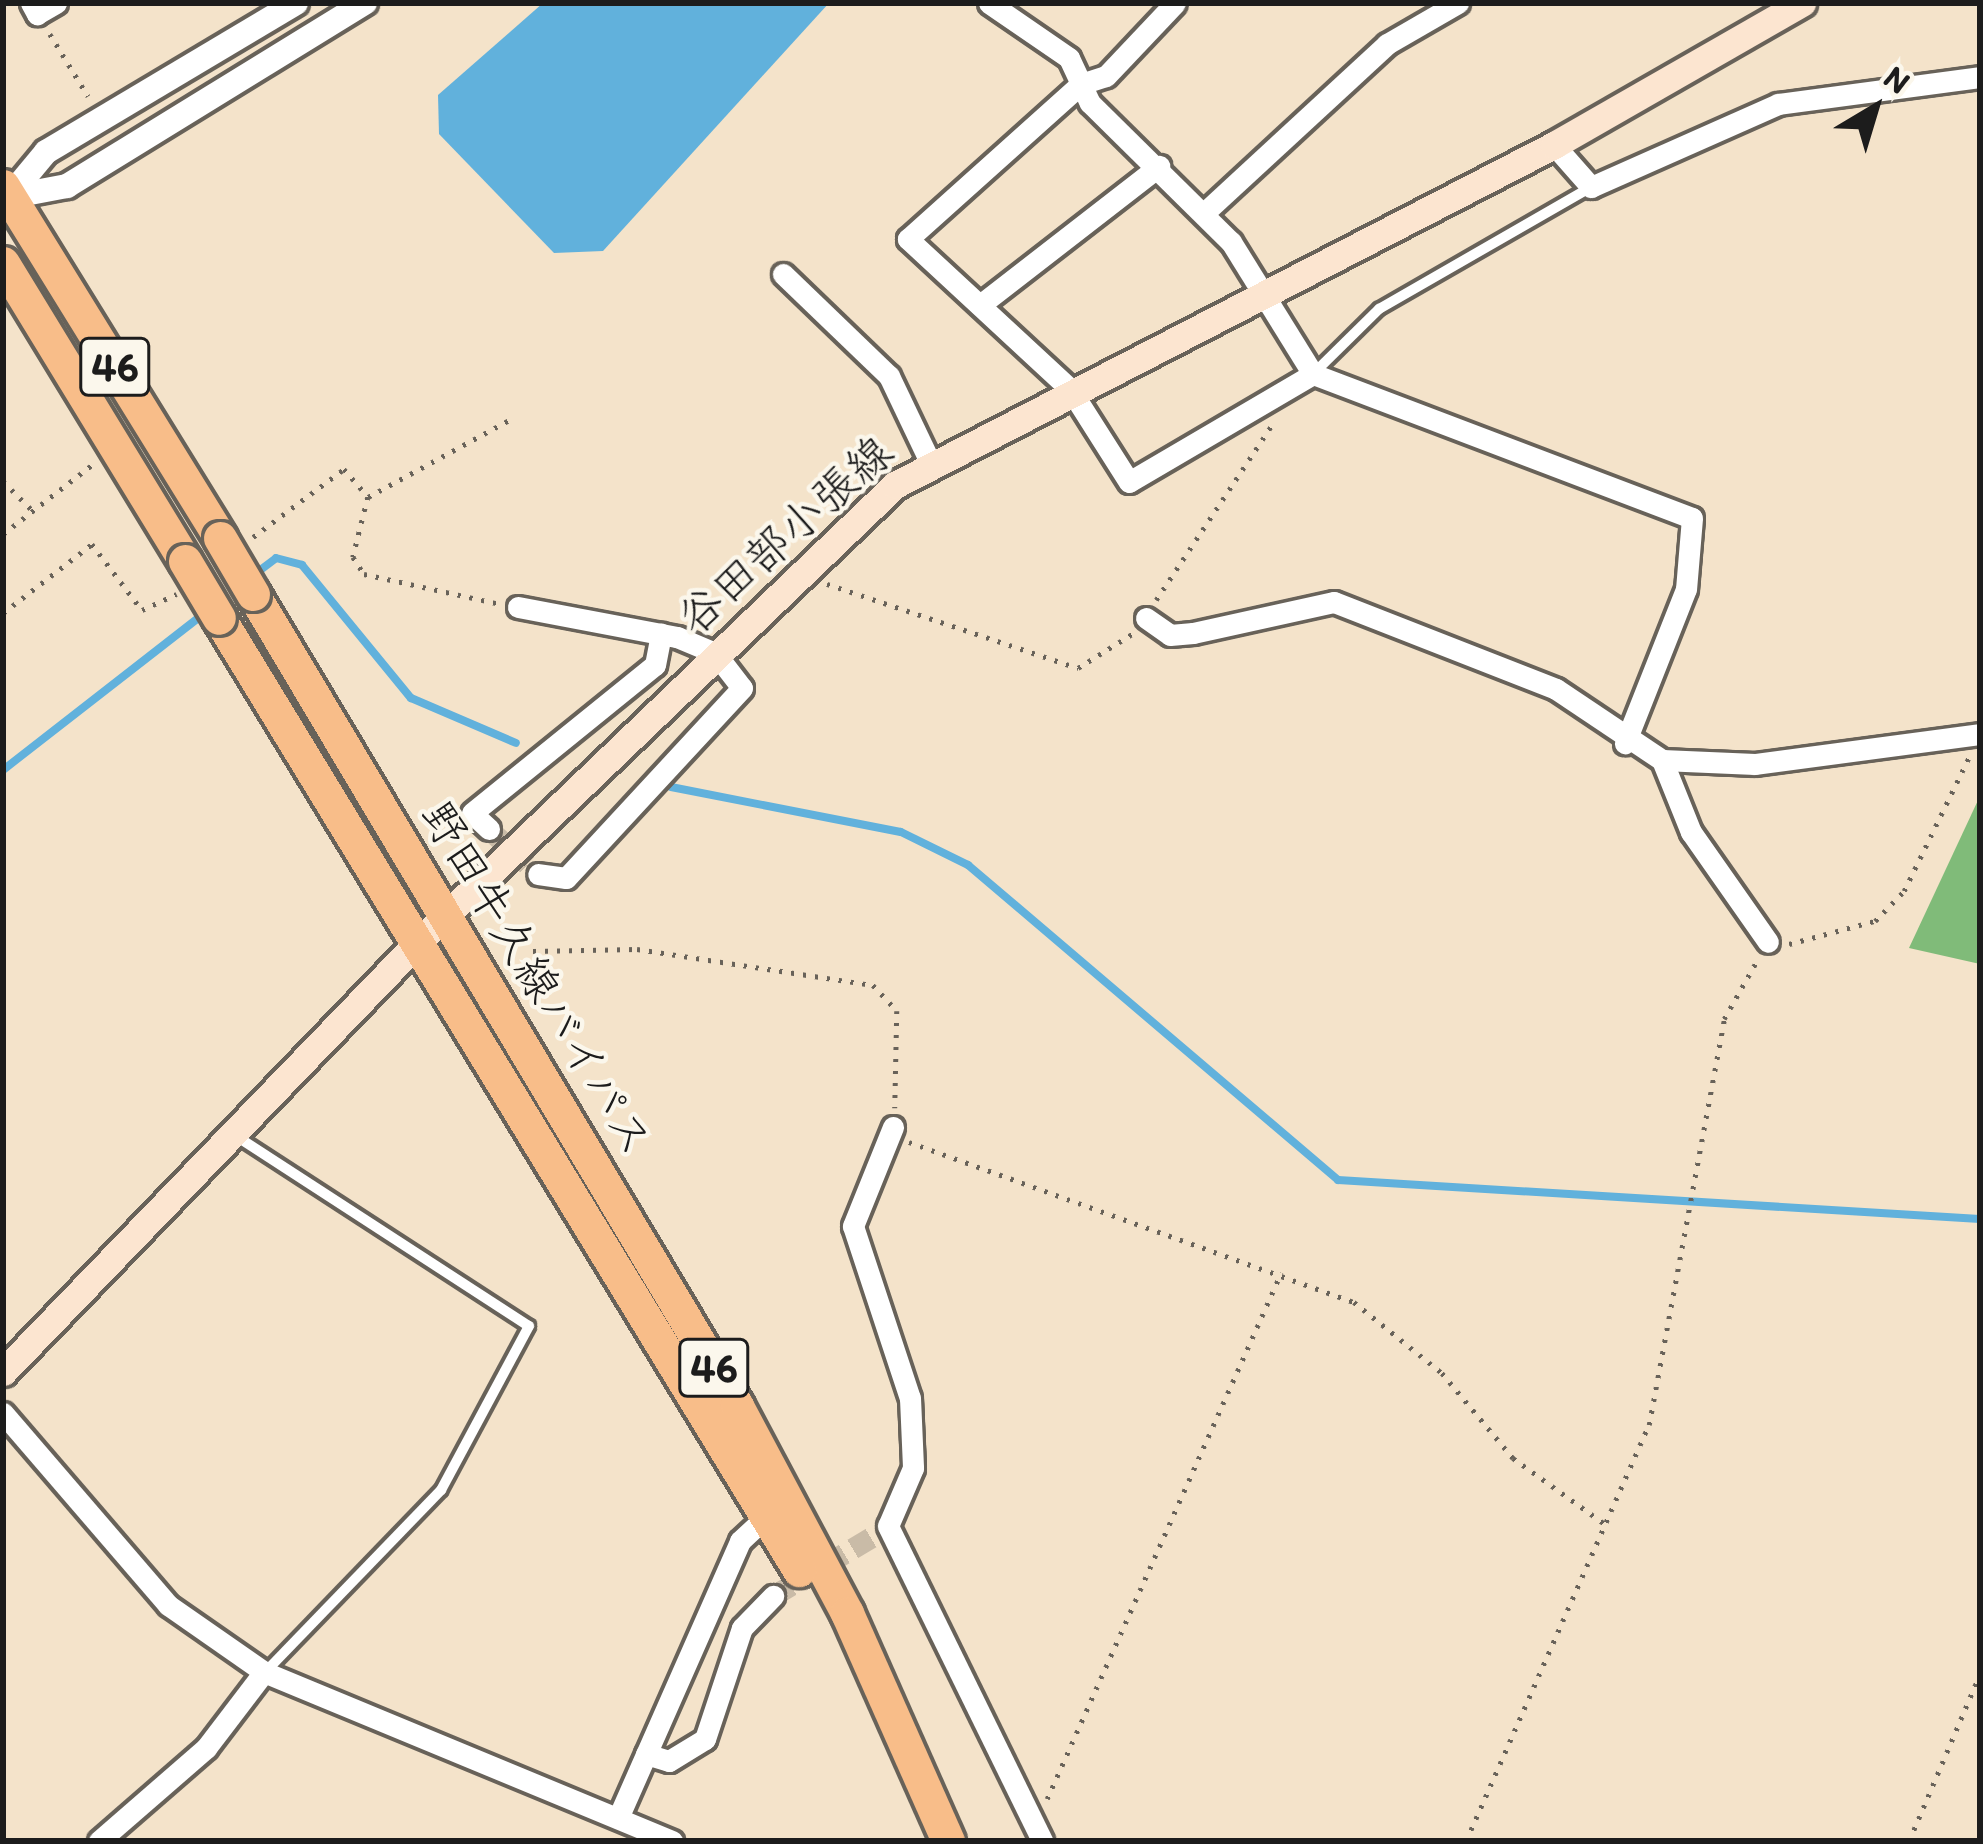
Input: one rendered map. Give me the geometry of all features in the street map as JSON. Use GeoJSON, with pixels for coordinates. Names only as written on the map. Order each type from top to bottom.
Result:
{"type":"FeatureCollection","features":[{"type":"Feature","properties":{"kind":"main road","name":"谷田部小張線"},"geometry":{"type":"LineString","coordinates":[[3,1372],[236,1136],[417,943],[790,579],[930,462],[1554,145],[1802,3]]}},
{"type":"Feature","properties":{"kind":"main road","name":"野田牛久線バイパス"},"geometry":{"type":"LineString","coordinates":[[5,195],[226,545],[737,1406],[847,1613],[947,1841]]}},
{"type":"Feature","properties":{"kind":"main road","name":"野田牛久線バイパス"},"geometry":{"type":"LineString","coordinates":[[3,263],[768,1515],[947,1841]]}},
{"type":"Feature","properties":{"kind":"street"},"geometry":{"type":"LineString","coordinates":[[5,195],[46,152],[296,3]]}},
{"type":"Feature","properties":{"kind":"street"},"geometry":{"type":"LineString","coordinates":[[5,195],[67,186],[365,3]]}},
{"type":"Feature","properties":{"kind":"street"},"geometry":{"type":"LineString","coordinates":[[989,3],[1069,58],[1081,85],[1204,213],[1264,293],[1313,374],[1692,518],[1686,589],[1625,743]]}},
{"type":"Feature","properties":{"kind":"street"},"geometry":{"type":"LineString","coordinates":[[1175,3],[1106,76],[1081,85],[908,239],[1070,389],[1129,482],[1313,374]]}},
{"type":"Feature","properties":{"kind":"street"},"geometry":{"type":"LineString","coordinates":[[1204,213],[1387,44],[1458,3]]}},
{"type":"Feature","properties":{"kind":"street"},"geometry":{"type":"LineString","coordinates":[[1554,145],[1592,187],[1778,104],[1980,77]]}},
{"type":"Feature","properties":{"kind":"street"},"geometry":{"type":"LineString","coordinates":[[980,304],[1159,166]]}},
{"type":"Feature","properties":{"kind":"street"},"geometry":{"type":"LineString","coordinates":[[783,274],[889,376],[930,462]]}},
{"type":"Feature","properties":{"kind":"street"},"geometry":{"type":"LineString","coordinates":[[518,607],[661,634],[715,653],[742,688],[566,878],[538,874]]}},
{"type":"Feature","properties":{"kind":"street"},"geometry":{"type":"LineString","coordinates":[[1146,617],[1170,634],[1277,608],[1375,610],[1556,689],[1625,743],[1662,760],[1755,764],[1978,738]]}},
{"type":"Feature","properties":{"kind":"street"},"geometry":{"type":"LineString","coordinates":[[488,829],[472,813],[655,665],[661,634]]}},
{"type":"Feature","properties":{"kind":"street"},"geometry":{"type":"LineString","coordinates":[[1662,760],[1690,832],[1768,942]]}},
{"type":"Feature","properties":{"kind":"street"},"geometry":{"type":"LineString","coordinates":[[893,1127],[853,1226],[910,1398],[913,1468],[880,1532],[1038,1834]]}},
{"type":"Feature","properties":{"kind":"street"},"geometry":{"type":"LineString","coordinates":[[3,1413],[168,1605],[264,1672],[672,1841]]}},
{"type":"Feature","properties":{"kind":"street"},"geometry":{"type":"LineString","coordinates":[[618,1817],[740,1541],[768,1515]]}},
{"type":"Feature","properties":{"kind":"street"},"geometry":{"type":"LineString","coordinates":[[646,1754],[669,1761],[705,1739],[742,1628],[773,1596]]}},
{"type":"Feature","properties":{"kind":"street"},"geometry":{"type":"LineString","coordinates":[[99,1841],[206,1748],[264,1672]]}},
{"type":"Feature","properties":{"kind":"lane"},"geometry":{"type":"LineString","coordinates":[[1313,374],[1379,309],[1592,187]]}},
{"type":"Feature","properties":{"kind":"lane"},"geometry":{"type":"LineString","coordinates":[[236,1136],[529,1326],[441,1490],[264,1672]]}},
{"type":"Feature","properties":{"kind":"path"},"geometry":{"type":"LineString","coordinates":[[41,7],[88,96]]}},
{"type":"Feature","properties":{"kind":"path"},"geometry":{"type":"LineString","coordinates":[[790,579],[954,620],[1078,668],[1109,656],[1146,617],[1193,532],[1285,408]]}},
{"type":"Feature","properties":{"kind":"path"},"geometry":{"type":"LineString","coordinates":[[513,418],[368,497],[353,557],[364,574],[518,607]]}},
{"type":"Feature","properties":{"kind":"path"},"geometry":{"type":"LineString","coordinates":[[3,534],[95,463]]}},
{"type":"Feature","properties":{"kind":"path"},"geometry":{"type":"LineString","coordinates":[[226,545],[344,469],[368,497]]}},
{"type":"Feature","properties":{"kind":"path"},"geometry":{"type":"LineString","coordinates":[[3,481],[33,511]]}},
{"type":"Feature","properties":{"kind":"path"},"geometry":{"type":"LineString","coordinates":[[3,613],[92,544],[142,610],[191,570]]}},
{"type":"Feature","properties":{"kind":"path"},"geometry":{"type":"LineString","coordinates":[[1466,1841],[1649,1424],[1724,1019],[1768,942],[1808,946],[1875,921],[1904,891],[1978,738]]}},
{"type":"Feature","properties":{"kind":"path"},"geometry":{"type":"LineString","coordinates":[[533,951],[637,949],[873,985],[897,1011],[893,1127],[932,1151],[1354,1302],[1442,1373],[1513,1458],[1606,1524]]}},
{"type":"Feature","properties":{"kind":"path"},"geometry":{"type":"LineString","coordinates":[[1038,1834],[1281,1273]]}},
{"type":"Feature","properties":{"kind":"path"},"geometry":{"type":"LineString","coordinates":[[1909,1841],[1980,1674]]}},
{"type":"Feature","properties":{"kind":"green space"},"geometry":{"type":"Polygon","coordinates":[[[1980,796],[1980,964],[1909,948],[1980,796]]]}},
{"type":"Feature","properties":{"kind":"water"},"geometry":{"type":"Polygon","coordinates":[[[543,3],[829,3],[603,251],[554,253],[439,134],[438,95],[543,3]]]}},
{"type":"Feature","properties":{"kind":"waterway"},"geometry":{"type":"LineString","coordinates":[[255,574],[276,558],[302,565],[411,698],[516,743]]}},
{"type":"Feature","properties":{"kind":"waterway"},"geometry":{"type":"LineString","coordinates":[[3,770],[205,613]]}},
{"type":"Feature","properties":{"kind":"waterway"},"geometry":{"type":"LineString","coordinates":[[671,787],[901,832],[968,865],[1338,1180],[1980,1219]]}},
{"type":"Feature","properties":{"kind":"tunnel"},"geometry":{"type":"LineString","coordinates":[[489,829],[538,874]]}},
{"type":"Feature","properties":{"kind":"tunnel"},"geometry":{"type":"LineString","coordinates":[[773,1596],[872,1537]]}}]}
